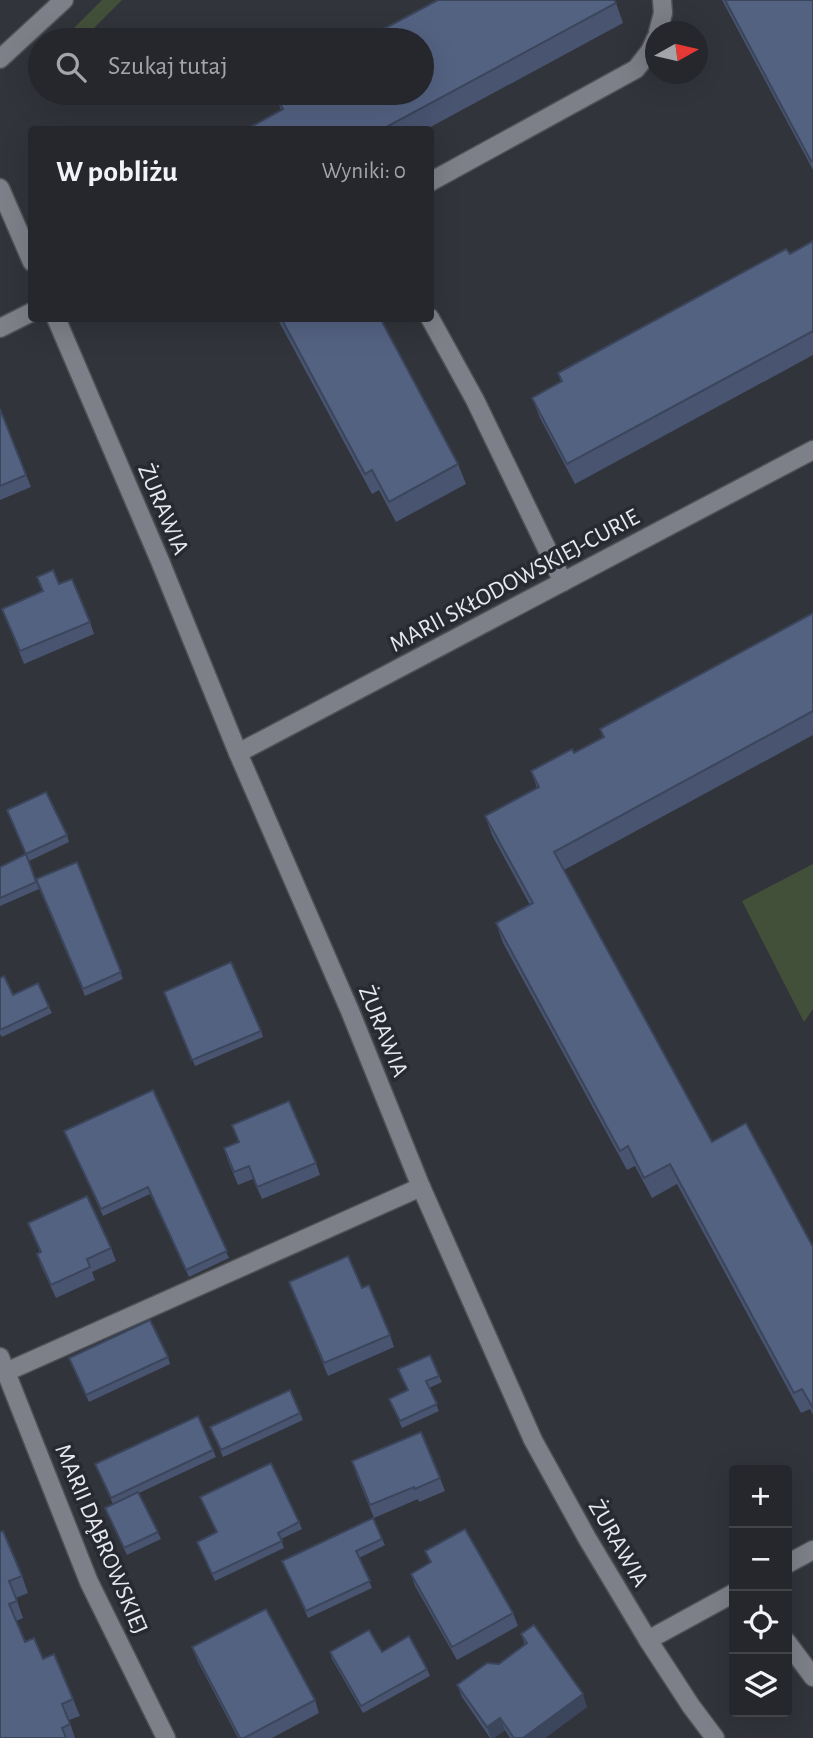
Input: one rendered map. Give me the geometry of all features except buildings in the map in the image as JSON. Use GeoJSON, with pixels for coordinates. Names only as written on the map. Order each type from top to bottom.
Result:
{"type":"FeatureCollection","features":[{"type":"Feature","properties":{"kind":"street"},"geometry":{"type":"LineString","coordinates":[[34,28],[64,0]]}},
{"type":"Feature","properties":{"kind":"street"},"geometry":{"type":"LineString","coordinates":[[661,21],[662,0]]}},
{"type":"Feature","properties":{"kind":"street"},"geometry":{"type":"LineString","coordinates":[[0,59],[28,33]]}},
{"type":"Feature","properties":{"kind":"street"},"geometry":{"type":"LineString","coordinates":[[434,180],[636,69],[645,57]]}},
{"type":"Feature","properties":{"kind":"street"},"geometry":{"type":"LineString","coordinates":[[0,188],[28,253]]}},
{"type":"Feature","properties":{"kind":"street"},"geometry":{"type":"LineString","coordinates":[[0,328],[28,314]]}},
{"type":"Feature","properties":{"kind":"street","name":"ŻURAWIA"},"geometry":{"type":"LineString","coordinates":[[58,322],[160,561],[238,753],[350,1011],[421,1187],[533,1440],[648,1640],[715,1738]]}},
{"type":"Feature","properties":{"kind":"street"},"geometry":{"type":"LineString","coordinates":[[432,322],[475,400],[563,582]]}},
{"type":"Feature","properties":{"kind":"street","name":"MARII SKŁODOWSKIEJ-CURIE"},"geometry":{"type":"LineString","coordinates":[[238,753],[813,450]]}},
{"type":"Feature","properties":{"kind":"street"},"geometry":{"type":"LineString","coordinates":[[3,1364],[421,1187]]}},
{"type":"Feature","properties":{"kind":"street","name":"MARII DĄBROWSKIEJ"},"geometry":{"type":"LineString","coordinates":[[3,1364],[89,1582],[166,1738]]}},
{"type":"Feature","properties":{"kind":"street"},"geometry":{"type":"LineString","coordinates":[[792,1561],[813,1550]]}},
{"type":"Feature","properties":{"kind":"street"},"geometry":{"type":"LineString","coordinates":[[648,1640],[729,1596]]}},
{"type":"Feature","properties":{"kind":"street"},"geometry":{"type":"LineString","coordinates":[[792,1649],[813,1677]]}},
{"type":"Feature","properties":{"kind":"green space"},"geometry":{"type":"Polygon","coordinates":[[[102,0],[122,0],[94,28],[74,28],[102,0]]]}},
{"type":"Feature","properties":{"kind":"green space"},"geometry":{"type":"Polygon","coordinates":[[[813,864],[813,1009],[804,1022],[742,901],[813,864]]]}}]}
